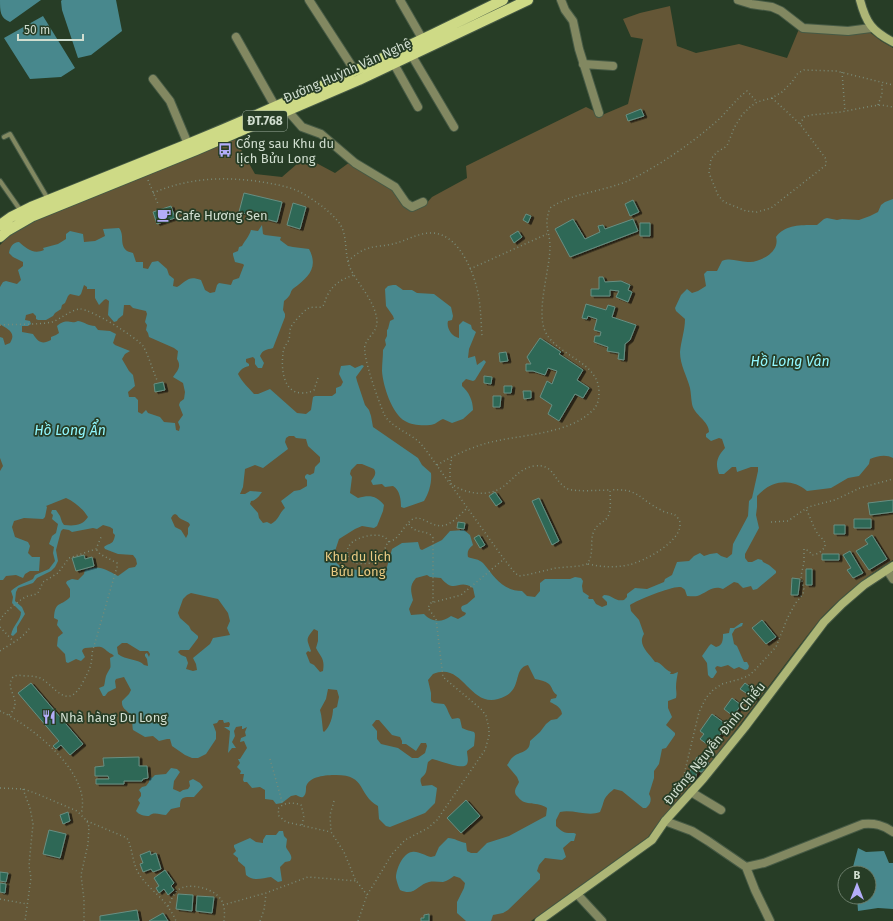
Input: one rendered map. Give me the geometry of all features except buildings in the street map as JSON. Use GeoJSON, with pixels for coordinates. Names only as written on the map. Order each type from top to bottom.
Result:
{"type":"FeatureCollection","features":[{"type":"Feature","properties":{"kind":"main road","name":"Đường Huỳnh Văn Nghệ"},"geometry":{"type":"LineString","coordinates":[[0,225],[21,212],[188,144],[355,71],[423,40],[504,0]]}},
{"type":"Feature","properties":{"kind":"main road","name":"Đường Huỳnh Văn Nghệ"},"geometry":{"type":"LineString","coordinates":[[0,237],[32,216],[288,111],[412,56],[528,0]]}},
{"type":"Feature","properties":{"kind":"main road"},"geometry":{"type":"LineString","coordinates":[[860,0],[871,28],[893,42]]}},
{"type":"Feature","properties":{"kind":"main road"},"geometry":{"type":"LineString","coordinates":[[355,71],[359,80]]}},
{"type":"Feature","properties":{"kind":"main road","name":"Đường Nguyễn Đình Chiểu"},"geometry":{"type":"LineString","coordinates":[[539,921],[652,840],[665,821],[745,727],[824,622],[864,585],[890,568]]}},
{"type":"Feature","properties":{"kind":"street"},"geometry":{"type":"LineString","coordinates":[[309,0],[355,71]]}},
{"type":"Feature","properties":{"kind":"street"},"geometry":{"type":"LineString","coordinates":[[400,0],[423,40]]}},
{"type":"Feature","properties":{"kind":"street"},"geometry":{"type":"LineString","coordinates":[[561,0],[565,10],[573,21],[583,64],[599,113]]}},
{"type":"Feature","properties":{"kind":"street"},"geometry":{"type":"LineString","coordinates":[[738,0],[772,7],[803,28],[848,31],[871,28]]}},
{"type":"Feature","properties":{"kind":"street"},"geometry":{"type":"LineString","coordinates":[[236,37],[275,106]]}},
{"type":"Feature","properties":{"kind":"street"},"geometry":{"type":"LineString","coordinates":[[412,56],[454,127]]}},
{"type":"Feature","properties":{"kind":"street"},"geometry":{"type":"LineString","coordinates":[[394,64],[418,107]]}},
{"type":"Feature","properties":{"kind":"street"},"geometry":{"type":"LineString","coordinates":[[583,64],[612,66]]}},
{"type":"Feature","properties":{"kind":"street"},"geometry":{"type":"LineString","coordinates":[[153,79],[170,101],[188,144]]}},
{"type":"Feature","properties":{"kind":"street"},"geometry":{"type":"LineString","coordinates":[[288,111],[302,128],[321,134],[355,163],[395,187],[406,203],[412,206],[423,202]]}},
{"type":"Feature","properties":{"kind":"street"},"geometry":{"type":"LineString","coordinates":[[890,568],[893,579]]}},
{"type":"Feature","properties":{"kind":"street"},"geometry":{"type":"LineString","coordinates":[[691,792],[721,810]]}},
{"type":"Feature","properties":{"kind":"street"},"geometry":{"type":"LineString","coordinates":[[665,821],[703,838],[746,867],[770,921]]}},
{"type":"Feature","properties":{"kind":"street"},"geometry":{"type":"LineString","coordinates":[[746,867],[764,863],[863,824],[873,823],[884,826],[893,832]]}},
{"type":"Feature","properties":{"kind":"street"},"geometry":{"type":"LineString","coordinates":[[577,894],[602,921]]}},
{"type":"Feature","properties":{"kind":"lane"},"geometry":{"type":"LineString","coordinates":[[4,137],[10,134],[49,200]]}},
{"type":"Feature","properties":{"kind":"lane"},"geometry":{"type":"LineString","coordinates":[[0,181],[21,212]]}},
{"type":"Feature","properties":{"kind":"path"},"geometry":{"type":"LineString","coordinates":[[772,98],[800,124],[826,159],[826,165],[771,208],[751,212],[724,202],[718,195],[710,177],[709,163],[713,155],[727,146],[734,128],[742,115],[757,102],[772,98],[786,89],[798,73],[804,70],[829,70],[842,72],[893,85]]}},
{"type":"Feature","properties":{"kind":"path"},"geometry":{"type":"LineString","coordinates":[[842,72],[845,111]]}},
{"type":"Feature","properties":{"kind":"path"},"geometry":{"type":"LineString","coordinates":[[878,105],[882,94],[882,83]]}},
{"type":"Feature","properties":{"kind":"path"},"geometry":{"type":"LineString","coordinates":[[437,465],[452,457],[485,444],[576,423],[597,406],[599,400],[599,388],[594,375],[549,337],[543,325],[542,313],[550,246],[547,221],[550,208],[568,199],[611,187],[634,178],[680,150],[705,131],[718,120],[737,98],[747,91],[757,102]]}},
{"type":"Feature","properties":{"kind":"path"},"geometry":{"type":"LineString","coordinates":[[800,124],[804,117],[811,115],[878,105],[893,107]]}},
{"type":"Feature","properties":{"kind":"path"},"geometry":{"type":"LineString","coordinates":[[144,171],[158,204]]}},
{"type":"Feature","properties":{"kind":"path"},"geometry":{"type":"LineString","coordinates":[[153,193],[191,182],[228,178],[266,183],[293,189],[312,199],[335,218],[340,224],[345,236],[348,260],[354,275],[368,296],[378,322],[376,329],[365,346],[365,354],[375,391],[382,409],[390,422],[420,442],[504,559],[519,576],[526,576],[556,568],[587,564],[604,567],[616,567],[636,563],[664,548],[675,537],[680,527],[680,523],[676,515],[661,510],[634,492],[628,490],[568,489],[558,481],[548,468],[542,466],[535,466],[522,470],[504,486],[492,492],[471,492],[456,487],[450,483]]}},
{"type":"Feature","properties":{"kind":"path"},"geometry":{"type":"LineString","coordinates":[[348,260],[369,248],[393,244],[417,236],[434,233],[446,238],[456,246],[470,269],[479,300],[482,336]]}},
{"type":"Feature","properties":{"kind":"path"},"geometry":{"type":"LineString","coordinates":[[470,269],[547,234]]}},
{"type":"Feature","properties":{"kind":"path"},"geometry":{"type":"LineString","coordinates":[[318,378],[314,390],[306,393],[294,391],[288,384],[284,374],[283,358],[284,348],[290,336],[290,329],[306,310],[312,307],[322,307],[330,290],[337,283],[354,275]]}},
{"type":"Feature","properties":{"kind":"path"},"geometry":{"type":"LineString","coordinates":[[0,325],[52,322],[80,309],[95,314],[140,342],[157,380]]}},
{"type":"Feature","properties":{"kind":"path"},"geometry":{"type":"LineString","coordinates":[[450,483],[450,467],[452,457]]}},
{"type":"Feature","properties":{"kind":"path"},"geometry":{"type":"LineString","coordinates":[[771,522],[788,521],[806,509],[816,505],[835,500],[860,488],[893,479]]}},
{"type":"Feature","properties":{"kind":"path"},"geometry":{"type":"LineString","coordinates":[[587,564],[591,556],[594,530],[606,519],[609,514],[610,490]]}},
{"type":"Feature","properties":{"kind":"path"},"geometry":{"type":"LineString","coordinates":[[389,542],[382,535],[363,536],[350,544],[348,547],[348,557],[354,563],[374,562],[382,557],[389,542],[398,536],[403,527],[413,519],[422,519],[430,524],[440,526],[445,525],[451,523],[468,508]]}},
{"type":"Feature","properties":{"kind":"path"},"geometry":{"type":"LineString","coordinates":[[669,801],[684,774],[699,712],[706,698],[718,686],[748,676],[776,647],[787,619],[795,604],[803,594],[804,590],[801,576],[804,562],[804,549],[809,550],[812,555],[816,555],[826,546],[825,542],[817,534],[806,509]]}},
{"type":"Feature","properties":{"kind":"path"},"geometry":{"type":"LineString","coordinates":[[408,524],[416,531],[432,535],[433,602]]}},
{"type":"Feature","properties":{"kind":"path"},"geometry":{"type":"LineString","coordinates":[[0,620],[19,602],[28,596],[38,593],[43,582],[58,573],[69,558],[96,548],[102,536]]}},
{"type":"Feature","properties":{"kind":"path"},"geometry":{"type":"LineString","coordinates":[[9,716],[13,712],[15,704],[10,686],[10,681],[13,677],[22,675],[35,676],[41,679],[58,694],[69,695],[80,688],[90,670],[92,653],[117,567],[117,563],[100,554],[96,548]]}},
{"type":"Feature","properties":{"kind":"path"},"geometry":{"type":"LineString","coordinates":[[358,921],[367,895],[392,854],[405,840],[428,828],[437,820],[485,750],[489,736],[486,716],[482,710],[444,679],[436,619],[428,608],[433,602],[458,596],[504,559]]}},
{"type":"Feature","properties":{"kind":"path"},"geometry":{"type":"LineString","coordinates":[[0,651],[28,631],[30,627]]}},
{"type":"Feature","properties":{"kind":"path"},"geometry":{"type":"LineString","coordinates":[[0,628],[14,642]]}},
{"type":"Feature","properties":{"kind":"path"},"geometry":{"type":"LineString","coordinates":[[0,711],[38,736],[67,764],[74,777],[83,801],[81,815]]}},
{"type":"Feature","properties":{"kind":"path"},"geometry":{"type":"LineString","coordinates":[[270,759],[283,805]]}},
{"type":"Feature","properties":{"kind":"path"},"geometry":{"type":"LineString","coordinates":[[0,788],[23,789],[48,798],[77,812],[87,821],[127,838],[131,845],[138,873],[168,906],[176,921]]}},
{"type":"Feature","properties":{"kind":"path"},"geometry":{"type":"LineString","coordinates":[[23,789],[30,808],[33,824],[29,866],[31,878],[25,921]]}},
{"type":"Feature","properties":{"kind":"path"},"geometry":{"type":"LineString","coordinates":[[334,801],[330,815],[331,832],[344,852],[357,881],[367,895]]}},
{"type":"Feature","properties":{"kind":"path"},"geometry":{"type":"LineString","coordinates":[[302,825],[304,820],[301,805],[291,803],[283,805],[278,809],[279,816],[286,822],[331,832]]}},
{"type":"Feature","properties":{"kind":"path"},"geometry":{"type":"LineString","coordinates":[[84,921],[84,900],[81,875],[88,844],[89,827],[87,821]]}},
{"type":"Feature","properties":{"kind":"path"},"geometry":{"type":"LineString","coordinates":[[223,905],[266,893],[308,878],[357,881]]}},
{"type":"Feature","properties":{"kind":"path"},"geometry":{"type":"LineString","coordinates":[[168,906],[176,891],[181,888],[188,887],[205,889],[214,893],[220,898],[224,910],[224,921]]}},
{"type":"Feature","properties":{"kind":"path"},"geometry":{"type":"LineString","coordinates":[[260,921],[264,910],[266,893]]}},
{"type":"Feature","properties":{"kind":"path"},"geometry":{"type":"LineString","coordinates":[[0,899],[27,904]]}},
{"type":"Feature","properties":{"kind":"green space","name":"Khu du lịch Bửu Long"},"geometry":{"type":"Polygon","coordinates":[[[670,6],[677,46],[696,53],[739,44],[787,58],[799,29],[868,31],[893,48],[893,560],[855,586],[821,618],[718,753],[673,805],[648,837],[531,921],[0,921],[0,245],[10,235],[35,220],[235,139],[255,174],[282,177],[305,157],[335,173],[350,162],[393,189],[403,205],[425,205],[432,197],[467,178],[466,166],[586,107],[602,115],[628,104],[643,39],[631,37],[623,19],[640,13],[670,6]]]}},
{"type":"Feature","properties":{"kind":"water"},"geometry":{"type":"Polygon","coordinates":[[[0,0],[41,0],[10,22],[1,14],[0,0]]]}},
{"type":"Feature","properties":{"kind":"water"},"geometry":{"type":"Polygon","coordinates":[[[62,0],[116,0],[122,31],[91,55],[78,58],[62,10],[62,0]]]}},
{"type":"Feature","properties":{"kind":"water"},"geometry":{"type":"Polygon","coordinates":[[[43,16],[75,68],[61,77],[30,79],[4,38],[43,16]]]}},
{"type":"Feature","properties":{"kind":"water","name":"Hồ Long Ẩn"},"geometry":{"type":"Polygon","coordinates":[[[893,199],[893,458],[882,456],[870,459],[869,464],[859,476],[848,478],[831,488],[807,491],[787,482],[774,484],[762,491],[757,496],[756,515],[759,528],[745,554],[745,558],[748,562],[758,559],[762,560],[776,571],[776,573],[757,589],[753,590],[751,586],[743,588],[738,583],[734,582],[723,589],[714,588],[699,596],[687,596],[684,589],[681,587],[676,587],[630,605],[631,611],[639,620],[644,634],[642,642],[645,649],[655,662],[659,663],[671,672],[670,674],[678,672],[676,698],[668,701],[668,708],[672,717],[666,725],[675,733],[675,735],[666,748],[662,749],[659,764],[654,771],[654,778],[649,794],[650,803],[646,808],[643,808],[622,791],[614,789],[605,798],[600,812],[591,814],[570,811],[560,812],[556,820],[556,826],[564,832],[576,834],[574,841],[571,841],[563,848],[566,857],[562,860],[545,858],[539,865],[537,871],[540,874],[540,879],[508,910],[503,913],[493,915],[491,921],[466,921],[457,913],[457,902],[465,883],[460,878],[454,876],[443,882],[425,883],[413,891],[405,892],[400,890],[398,886],[396,874],[403,858],[409,853],[415,852],[431,857],[435,856],[439,847],[448,838],[466,843],[467,851],[477,853],[487,843],[509,836],[546,816],[547,808],[524,802],[516,795],[515,790],[519,782],[517,777],[507,765],[513,757],[528,748],[530,741],[546,724],[551,720],[557,719],[562,714],[556,705],[550,702],[551,699],[556,698],[557,695],[554,693],[549,684],[535,679],[528,665],[523,667],[520,671],[512,691],[506,696],[498,699],[488,700],[480,697],[459,678],[452,674],[443,672],[433,674],[428,680],[431,701],[434,703],[444,704],[452,719],[460,719],[462,728],[475,733],[474,746],[467,751],[468,761],[465,766],[456,766],[432,759],[428,762],[426,772],[421,778],[421,781],[422,786],[432,785],[437,788],[435,803],[425,813],[390,827],[386,826],[379,819],[378,806],[371,801],[361,786],[353,778],[346,776],[328,775],[314,778],[308,783],[304,796],[291,796],[282,803],[276,804],[273,800],[265,799],[265,790],[260,787],[252,788],[247,782],[244,782],[244,774],[240,774],[241,771],[237,767],[240,763],[238,759],[240,759],[247,748],[244,741],[240,742],[241,738],[246,736],[245,732],[247,727],[242,729],[242,726],[236,727],[234,731],[235,736],[232,742],[236,748],[232,748],[228,753],[230,731],[224,727],[229,727],[230,724],[229,722],[224,723],[223,720],[219,720],[217,723],[213,724],[216,732],[216,739],[206,754],[198,758],[192,758],[172,746],[170,739],[159,741],[153,736],[145,737],[133,730],[131,717],[122,704],[122,701],[131,690],[124,677],[116,679],[116,688],[103,696],[99,688],[104,686],[106,676],[110,668],[110,658],[114,656],[112,654],[101,647],[85,648],[82,651],[85,657],[81,661],[76,659],[68,663],[66,662],[65,654],[57,646],[58,637],[63,633],[57,625],[58,620],[54,618],[57,606],[70,597],[70,589],[66,583],[67,581],[72,579],[78,580],[84,574],[85,569],[95,567],[106,570],[118,576],[129,568],[135,567],[137,564],[133,555],[118,554],[105,549],[104,547],[112,542],[115,535],[113,533],[113,529],[110,527],[103,525],[97,529],[93,528],[72,532],[63,529],[61,531],[56,550],[58,561],[55,567],[51,571],[37,578],[33,583],[18,588],[16,592],[15,601],[22,607],[25,614],[17,627],[17,632],[13,636],[11,635],[13,628],[20,618],[21,612],[12,603],[13,597],[11,591],[33,579],[35,575],[49,569],[55,561],[53,553],[54,547],[49,544],[52,536],[56,533],[58,524],[52,519],[52,510],[56,510],[64,525],[78,525],[88,517],[84,511],[66,498],[46,506],[45,517],[43,519],[24,518],[14,521],[12,527],[15,537],[28,542],[30,546],[28,553],[32,557],[40,557],[39,571],[30,571],[25,574],[23,578],[16,575],[6,576],[3,580],[0,580],[0,471],[3,466],[0,458],[0,337],[3,338],[5,345],[10,343],[12,333],[0,324],[0,287],[3,282],[6,281],[17,284],[21,280],[18,270],[23,266],[23,262],[13,257],[9,253],[11,247],[15,243],[19,242],[36,252],[44,250],[43,248],[58,244],[66,239],[66,234],[70,231],[83,234],[84,242],[95,241],[105,236],[103,229],[119,228],[122,234],[123,246],[127,251],[133,253],[136,262],[143,262],[143,268],[148,269],[152,262],[158,261],[167,269],[169,275],[174,279],[173,286],[177,287],[188,279],[193,278],[201,280],[205,290],[210,293],[215,292],[219,283],[231,285],[233,280],[239,278],[244,265],[235,262],[233,253],[238,251],[239,247],[242,246],[251,230],[258,231],[262,225],[263,234],[281,237],[280,240],[288,246],[309,249],[313,262],[312,267],[308,276],[293,289],[289,297],[284,301],[283,310],[285,317],[273,348],[264,351],[260,356],[264,363],[262,368],[258,368],[253,357],[246,359],[249,366],[243,368],[238,374],[254,394],[270,389],[297,413],[306,414],[311,410],[313,397],[332,396],[336,393],[336,388],[341,386],[343,382],[339,374],[341,366],[350,365],[355,368],[362,365],[364,366],[356,377],[365,405],[369,410],[373,427],[418,458],[422,465],[431,473],[430,488],[424,501],[404,508],[401,507],[400,495],[393,486],[385,487],[382,484],[373,485],[371,481],[375,474],[374,469],[362,464],[357,464],[351,470],[350,474],[352,477],[350,493],[358,498],[369,496],[378,499],[384,505],[383,511],[377,526],[374,528],[362,526],[339,539],[333,557],[336,563],[343,567],[354,569],[384,571],[387,567],[392,549],[402,543],[418,542],[420,549],[422,550],[442,540],[450,531],[464,530],[470,535],[473,545],[468,551],[468,557],[483,563],[495,578],[504,586],[522,591],[527,596],[535,597],[540,591],[540,583],[545,579],[581,578],[583,581],[583,592],[589,596],[589,599],[593,599],[596,604],[602,607],[607,605],[607,602],[602,597],[604,595],[618,600],[624,600],[627,597],[627,594],[635,588],[647,589],[664,582],[665,579],[672,575],[677,562],[689,561],[700,553],[704,556],[717,553],[727,558],[732,554],[733,544],[748,516],[749,501],[752,498],[758,467],[751,467],[737,472],[736,467],[732,467],[724,474],[719,474],[717,467],[718,460],[720,454],[725,448],[722,439],[719,438],[711,441],[706,437],[706,434],[709,432],[708,428],[693,408],[690,388],[681,361],[680,352],[685,319],[676,311],[675,308],[681,295],[687,289],[692,293],[706,286],[704,274],[707,271],[717,271],[722,261],[733,260],[750,262],[760,260],[765,257],[773,251],[777,242],[776,237],[789,227],[817,225],[827,218],[837,220],[859,220],[878,212],[881,205],[893,199]],[[84,285],[79,296],[70,294],[65,303],[62,305],[61,309],[46,320],[36,319],[36,316],[33,313],[26,315],[25,320],[30,321],[31,324],[28,326],[22,326],[22,332],[33,334],[40,342],[45,342],[51,340],[51,337],[59,333],[57,326],[60,323],[78,321],[95,326],[98,330],[110,331],[116,334],[113,343],[130,351],[125,354],[122,359],[133,375],[135,386],[128,392],[129,397],[135,397],[138,400],[138,412],[142,414],[146,410],[148,413],[160,417],[164,422],[175,423],[176,430],[179,431],[180,427],[178,422],[183,415],[179,405],[184,399],[185,392],[183,383],[173,377],[179,367],[177,359],[178,351],[149,337],[145,322],[147,314],[146,311],[133,308],[130,305],[124,305],[123,315],[114,322],[108,315],[109,301],[106,299],[99,305],[95,298],[95,289],[87,289],[84,285]],[[289,436],[286,438],[285,442],[288,449],[263,468],[255,465],[245,469],[243,487],[240,494],[245,494],[250,491],[262,492],[256,499],[251,501],[250,504],[258,513],[259,518],[263,523],[267,522],[271,524],[276,521],[285,508],[281,501],[294,491],[300,490],[307,486],[305,476],[307,474],[310,475],[314,473],[315,467],[320,462],[320,457],[308,446],[306,439],[289,436]],[[175,514],[171,518],[175,527],[181,530],[186,538],[190,525],[189,523],[175,514]],[[427,575],[416,578],[411,589],[413,600],[409,609],[411,615],[424,614],[430,619],[437,621],[444,620],[451,616],[458,619],[465,615],[466,613],[462,611],[461,608],[462,606],[467,604],[475,597],[473,588],[468,585],[453,586],[446,583],[441,578],[430,577],[427,575]],[[191,593],[183,599],[178,613],[180,618],[198,636],[198,638],[189,650],[180,650],[178,652],[186,657],[188,663],[186,669],[193,671],[197,670],[193,658],[210,644],[213,638],[230,635],[227,628],[230,621],[228,613],[218,599],[191,593]],[[314,629],[309,635],[308,642],[311,651],[306,653],[310,663],[320,672],[323,671],[323,661],[316,648],[318,631],[314,629]],[[122,643],[117,647],[118,654],[148,666],[145,654],[147,653],[149,657],[150,654],[148,651],[140,651],[127,643],[122,643]],[[328,689],[326,699],[320,710],[324,732],[331,721],[333,709],[337,707],[339,697],[337,690],[328,689]],[[376,720],[372,725],[377,731],[377,739],[381,744],[398,748],[412,758],[418,758],[425,753],[427,746],[426,743],[421,743],[416,751],[406,744],[402,744],[400,737],[392,735],[379,720],[376,720]]]}},
{"type":"Feature","properties":{"kind":"water"},"geometry":{"type":"Polygon","coordinates":[[[396,285],[403,290],[434,294],[451,307],[453,316],[452,320],[448,321],[448,326],[452,334],[456,337],[459,338],[459,325],[463,321],[471,325],[472,329],[476,332],[469,349],[468,358],[475,356],[477,365],[484,360],[486,362],[475,380],[473,381],[466,379],[462,383],[462,386],[470,397],[473,410],[463,419],[452,423],[443,419],[432,425],[413,424],[400,417],[392,406],[386,392],[382,371],[383,350],[386,345],[385,340],[387,330],[390,321],[394,319],[386,306],[385,289],[388,286],[396,285]]]}},
{"type":"Feature","properties":{"kind":"water"},"geometry":{"type":"Polygon","coordinates":[[[743,623],[742,626],[735,629],[732,634],[734,644],[737,646],[744,662],[747,662],[749,666],[748,669],[745,670],[739,667],[734,669],[728,665],[721,667],[717,666],[715,668],[717,672],[713,678],[711,678],[708,675],[707,663],[702,656],[711,644],[716,647],[720,645],[723,634],[729,633],[730,628],[734,628],[743,623]]]}},
{"type":"Feature","properties":{"kind":"water"},"geometry":{"type":"Polygon","coordinates":[[[171,768],[177,769],[180,772],[174,781],[173,789],[180,792],[188,789],[190,786],[189,781],[193,779],[200,783],[203,787],[194,797],[183,798],[180,807],[171,809],[166,815],[155,813],[147,816],[136,811],[140,803],[138,800],[141,796],[139,790],[146,786],[150,777],[152,778],[155,775],[166,774],[171,768]]]}},
{"type":"Feature","properties":{"kind":"water"},"geometry":{"type":"Polygon","coordinates":[[[279,831],[283,831],[284,836],[287,839],[286,847],[291,857],[290,861],[285,862],[280,867],[282,881],[278,882],[271,877],[258,879],[246,875],[245,867],[233,854],[236,851],[234,845],[250,838],[256,842],[263,843],[266,835],[276,835],[279,831]]]}},
{"type":"Feature","properties":{"kind":"water"},"geometry":{"type":"Polygon","coordinates":[[[858,848],[866,852],[884,851],[889,863],[893,863],[893,909],[878,908],[858,911],[858,905],[877,905],[877,865],[854,865],[858,848]]]}},
{"type":"Feature","properties":{"kind":"place","name":"Cổng sau Khu du lịch Bửu Long"},"geometry":{"type":"Point","coordinates":[225,150]}},
{"type":"Feature","properties":{"kind":"place","name":"Cafe Hương Sen"},"geometry":{"type":"Point","coordinates":[164,215]}},
{"type":"Feature","properties":{"kind":"place","name":"Nhà hàng Du Long"},"geometry":{"type":"Point","coordinates":[49,717]}},
{"type":"Feature","properties":{"kind":"water label","name":"Hồ Long Vân"},"geometry":{"type":"Point","coordinates":[790,361]}}]}
